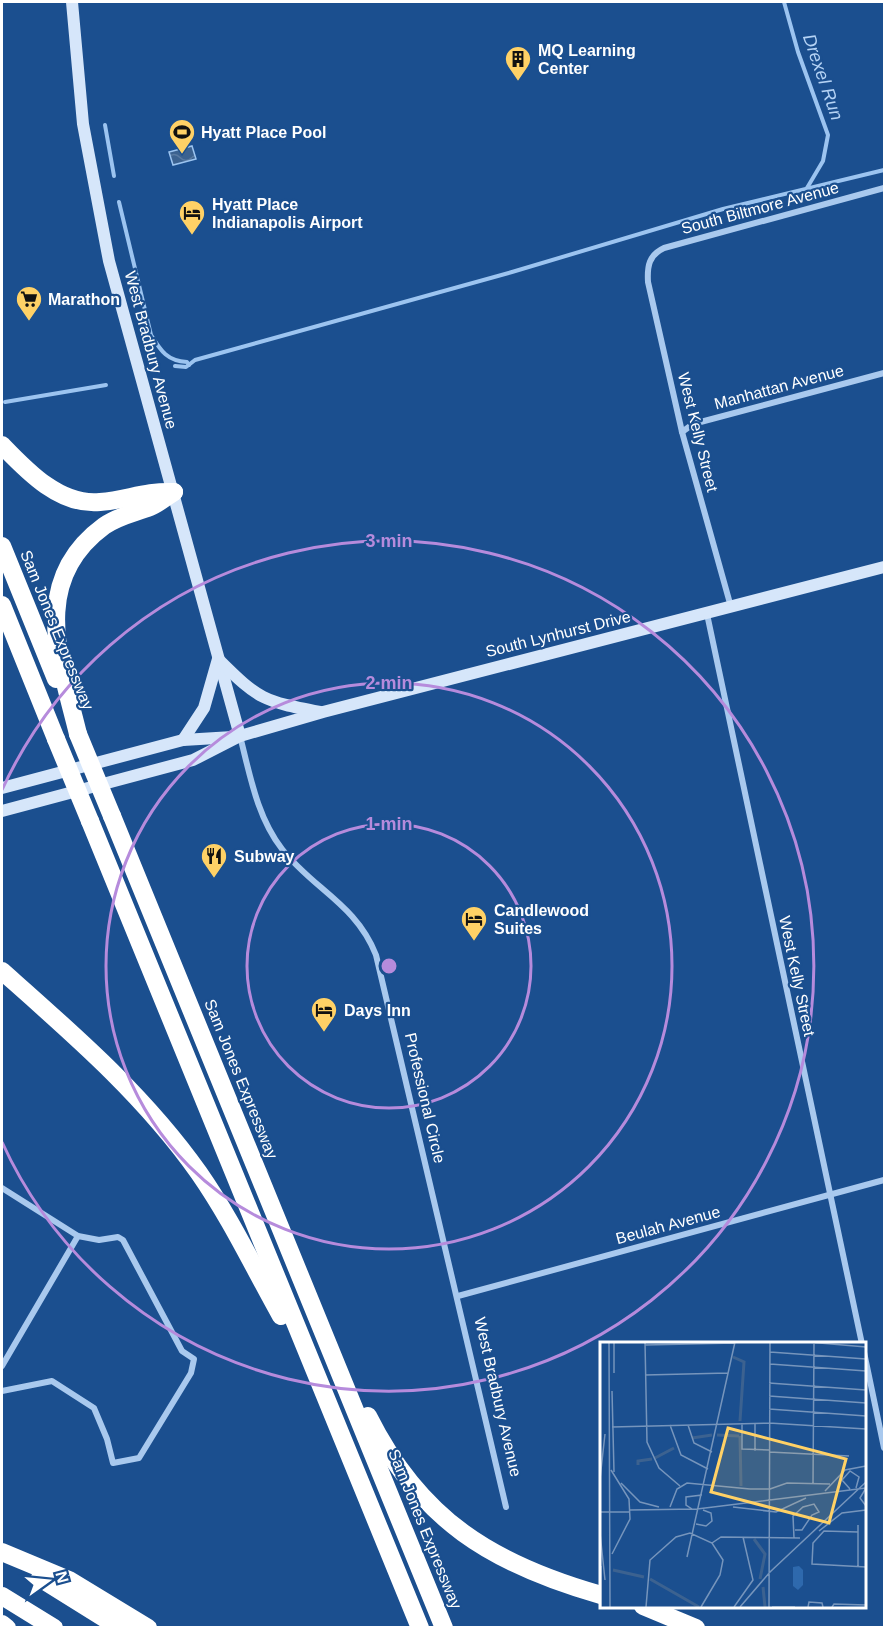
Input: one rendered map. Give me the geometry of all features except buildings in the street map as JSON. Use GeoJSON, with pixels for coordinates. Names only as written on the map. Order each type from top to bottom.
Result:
{"type":"FeatureCollection","features":[{"type":"Feature","properties":{"kind":"highway"},"geometry":{"type":"LineString","coordinates":[[2,445],[54,491],[74,500],[96,503],[150,491],[174,492]]}},
{"type":"Feature","properties":{"kind":"highway"},"geometry":{"type":"LineString","coordinates":[[78,734],[56,636],[55,614],[61,582],[74,557],[91,536],[114,520],[152,507],[174,492]]}},
{"type":"Feature","properties":{"kind":"highway","name":"Sam Jones Expressway"},"geometry":{"type":"LineString","coordinates":[[2,546],[444,1628]]}},
{"type":"Feature","properties":{"kind":"highway"},"geometry":{"type":"LineString","coordinates":[[2,605],[420,1628]]}},
{"type":"Feature","properties":{"kind":"highway"},"geometry":{"type":"LineString","coordinates":[[2,971],[123,1081],[186,1155],[241,1238],[325,1395]]}},
{"type":"Feature","properties":{"kind":"highway"},"geometry":{"type":"LineString","coordinates":[[313,1308],[387,1450],[433,1508],[474,1542],[514,1565],[545,1578],[600,1595]]}},
{"type":"Feature","properties":{"kind":"highway"},"geometry":{"type":"LineString","coordinates":[[2,1553],[120,1628]]}},
{"type":"Feature","properties":{"kind":"highway"},"geometry":{"type":"LineString","coordinates":[[2,1553],[69,1580],[148,1628]]}},
{"type":"Feature","properties":{"kind":"highway"},"geometry":{"type":"LineString","coordinates":[[2,1596],[54,1628]]}},
{"type":"Feature","properties":{"kind":"highway"},"geometry":{"type":"LineString","coordinates":[[648,1608],[696,1628]]}},
{"type":"Feature","properties":{"kind":"highway"},"geometry":{"type":"LineString","coordinates":[[2,1624],[7,1628]]}},
{"type":"Feature","properties":{"kind":"main road","name":"West Bradbury Avenue"},"geometry":{"type":"LineString","coordinates":[[72,2],[83,124],[104,237],[127,330],[174,492],[240,736]]}},
{"type":"Feature","properties":{"kind":"main road","name":"South Lynhurst Drive"},"geometry":{"type":"LineString","coordinates":[[2,811],[193,760],[240,736],[322,712],[885,567]]}},
{"type":"Feature","properties":{"kind":"main road"},"geometry":{"type":"LineString","coordinates":[[183,740],[204,708],[218,659],[258,696],[276,703],[322,712]]}},
{"type":"Feature","properties":{"kind":"main road","name":"South Lynhurst Drive"},"geometry":{"type":"LineString","coordinates":[[2,788],[183,740],[240,736]]}},
{"type":"Feature","properties":{"kind":"street","name":"South Biltmore Avenue"},"geometry":{"type":"LineString","coordinates":[[649,262],[652,255],[664,248],[885,188]]}},
{"type":"Feature","properties":{"kind":"street","name":"West Kelly Street"},"geometry":{"type":"LineString","coordinates":[[649,262],[648,282],[682,432],[732,607]]}},
{"type":"Feature","properties":{"kind":"street","name":"Manhattan Avenue"},"geometry":{"type":"LineString","coordinates":[[682,432],[693,424],[885,373]]}},
{"type":"Feature","properties":{"kind":"street","name":"West Kelly Street"},"geometry":{"type":"LineString","coordinates":[[707,614],[862,1342]]}},
{"type":"Feature","properties":{"kind":"street","name":"Professional Circle"},"geometry":{"type":"LineString","coordinates":[[240,736],[257,801],[273,837],[294,863],[352,914],[367,935],[376,955],[458,1296]]}},
{"type":"Feature","properties":{"kind":"street","name":"Beulah Avenue"},"geometry":{"type":"LineString","coordinates":[[458,1296],[885,1180]]}},
{"type":"Feature","properties":{"kind":"street"},"geometry":{"type":"LineString","coordinates":[[2,1188],[78,1236],[99,1240],[118,1237],[123,1240],[182,1351],[194,1359],[191,1373],[139,1458],[113,1463],[107,1439],[94,1408],[52,1381],[2,1391]]}},
{"type":"Feature","properties":{"kind":"street"},"geometry":{"type":"LineString","coordinates":[[2,1366],[78,1236]]}},
{"type":"Feature","properties":{"kind":"street","name":"West Bradbury Avenue"},"geometry":{"type":"LineString","coordinates":[[458,1296],[506,1507]]}},
{"type":"Feature","properties":{"kind":"street"},"geometry":{"type":"LineString","coordinates":[[865,1357],[885,1448]]}},
{"type":"Feature","properties":{"kind":"water","name":"Hyatt Place Pool"},"geometry":{"type":"Polygon","coordinates":[[[192,146],[196,159],[173,165],[169,152],[192,146]]]}},
{"type":"Feature","properties":{"kind":"waterway","name":"Drexel Run"},"geometry":{"type":"LineString","coordinates":[[784,2],[798,52],[828,135],[823,161],[807,188]]}},
{"type":"Feature","properties":{"kind":"waterway"},"geometry":{"type":"LineString","coordinates":[[105,125],[114,176]]}},
{"type":"Feature","properties":{"kind":"waterway"},"geometry":{"type":"LineString","coordinates":[[175,366],[186,367],[195,360],[512,272],[723,209],[884,170]]}},
{"type":"Feature","properties":{"kind":"waterway"},"geometry":{"type":"LineString","coordinates":[[119,202],[151,335],[165,354],[174,360],[187,362],[189,365]]}},
{"type":"Feature","properties":{"kind":"waterway"},"geometry":{"type":"LineString","coordinates":[[5,402],[106,385]]}},
{"type":"Feature","properties":{"kind":"place","name":"MQ Learning Center"},"geometry":{"type":"Point","coordinates":[518,82]}},
{"type":"Feature","properties":{"kind":"place","name":"Hyatt Place Pool"},"geometry":{"type":"Point","coordinates":[182,155]}},
{"type":"Feature","properties":{"kind":"place","name":"Hyatt Place Indianapolis Airport"},"geometry":{"type":"Point","coordinates":[192,236]}},
{"type":"Feature","properties":{"kind":"place","name":"Marathon"},"geometry":{"type":"Point","coordinates":[29,322]}},
{"type":"Feature","properties":{"kind":"place","name":"Subway"},"geometry":{"type":"Point","coordinates":[214,879]}},
{"type":"Feature","properties":{"kind":"place","name":"Candlewood Suites"},"geometry":{"type":"Point","coordinates":[474,942]}},
{"type":"Feature","properties":{"kind":"place","name":"Days Inn"},"geometry":{"type":"Point","coordinates":[324,1033]}}]}
